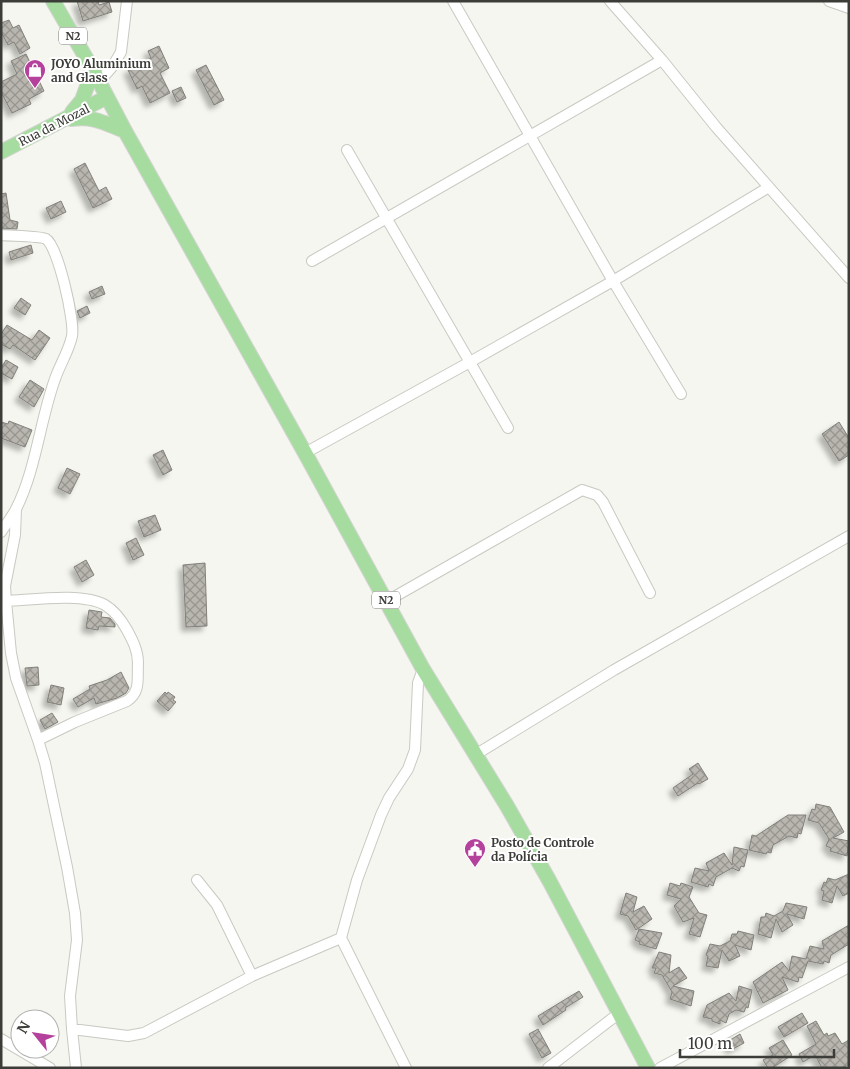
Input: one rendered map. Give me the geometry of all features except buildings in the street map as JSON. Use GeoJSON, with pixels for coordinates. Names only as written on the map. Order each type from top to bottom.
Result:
{"type":"FeatureCollection","features":[{"type":"Feature","properties":{"kind":"main road","name":"N2"},"geometry":{"type":"LineString","coordinates":[[53,1],[423,669],[507,806],[550,882],[648,1068]]}},
{"type":"Feature","properties":{"kind":"main road"},"geometry":{"type":"LineString","coordinates":[[64,120],[82,100],[96,76]]}},
{"type":"Feature","properties":{"kind":"main road","name":"Rua da Mozal"},"geometry":{"type":"LineString","coordinates":[[1,152],[107,97]]}},
{"type":"Feature","properties":{"kind":"main road"},"geometry":{"type":"LineString","coordinates":[[64,120],[86,117],[125,131]]}},
{"type":"Feature","properties":{"kind":"street"},"geometry":{"type":"LineString","coordinates":[[96,76],[112,67],[121,52],[127,1]]}},
{"type":"Feature","properties":{"kind":"street"},"geometry":{"type":"LineString","coordinates":[[453,1],[613,281],[681,394]]}},
{"type":"Feature","properties":{"kind":"street"},"geometry":{"type":"LineString","coordinates":[[610,1],[662,60],[716,127],[849,278]]}},
{"type":"Feature","properties":{"kind":"street"},"geometry":{"type":"LineString","coordinates":[[829,1],[849,8]]}},
{"type":"Feature","properties":{"kind":"street"},"geometry":{"type":"LineString","coordinates":[[312,261],[662,60]]}},
{"type":"Feature","properties":{"kind":"street"},"geometry":{"type":"LineString","coordinates":[[348,150],[508,428]]}},
{"type":"Feature","properties":{"kind":"street"},"geometry":{"type":"LineString","coordinates":[[305,453],[613,281],[769,187]]}},
{"type":"Feature","properties":{"kind":"street"},"geometry":{"type":"LineString","coordinates":[[1,235],[45,238],[54,248],[64,283],[73,328],[70,343],[55,379],[29,474],[16,509],[1,532]]}},
{"type":"Feature","properties":{"kind":"street"},"geometry":{"type":"LineString","coordinates":[[387,601],[582,490],[597,495],[603,502],[650,593]]}},
{"type":"Feature","properties":{"kind":"street"},"geometry":{"type":"LineString","coordinates":[[16,509],[15,534],[5,586],[11,653],[16,678],[38,740],[67,867],[75,913],[76,940],[70,996],[76,1068]]}},
{"type":"Feature","properties":{"kind":"street"},"geometry":{"type":"LineString","coordinates":[[475,755],[614,670],[849,536]]}},
{"type":"Feature","properties":{"kind":"street"},"geometry":{"type":"LineString","coordinates":[[6,601],[72,598],[95,601],[111,609],[123,622],[135,645],[138,658],[137,690],[134,697],[38,740]]}},
{"type":"Feature","properties":{"kind":"street"},"geometry":{"type":"LineString","coordinates":[[406,1068],[341,938],[357,880],[381,815],[389,798],[408,769],[415,750],[418,683],[423,669]]}},
{"type":"Feature","properties":{"kind":"street"},"geometry":{"type":"LineString","coordinates":[[197,880],[216,904],[252,976]]}},
{"type":"Feature","properties":{"kind":"street"},"geometry":{"type":"LineString","coordinates":[[72,1029],[128,1036],[144,1033],[252,976],[341,938]]}},
{"type":"Feature","properties":{"kind":"street"},"geometry":{"type":"LineString","coordinates":[[660,1068],[849,967]]}},
{"type":"Feature","properties":{"kind":"street"},"geometry":{"type":"LineString","coordinates":[[548,1068],[618,1014]]}},
{"type":"Feature","properties":{"kind":"street"},"geometry":{"type":"LineString","coordinates":[[1,1039],[50,1068]]}},
{"type":"Feature","properties":{"kind":"place","name":"JOYO Aluminium and Glass"},"geometry":{"type":"Point","coordinates":[35,89]}},
{"type":"Feature","properties":{"kind":"place","name":"Posto de Controle da Polícia"},"geometry":{"type":"Point","coordinates":[475,868]}}]}
